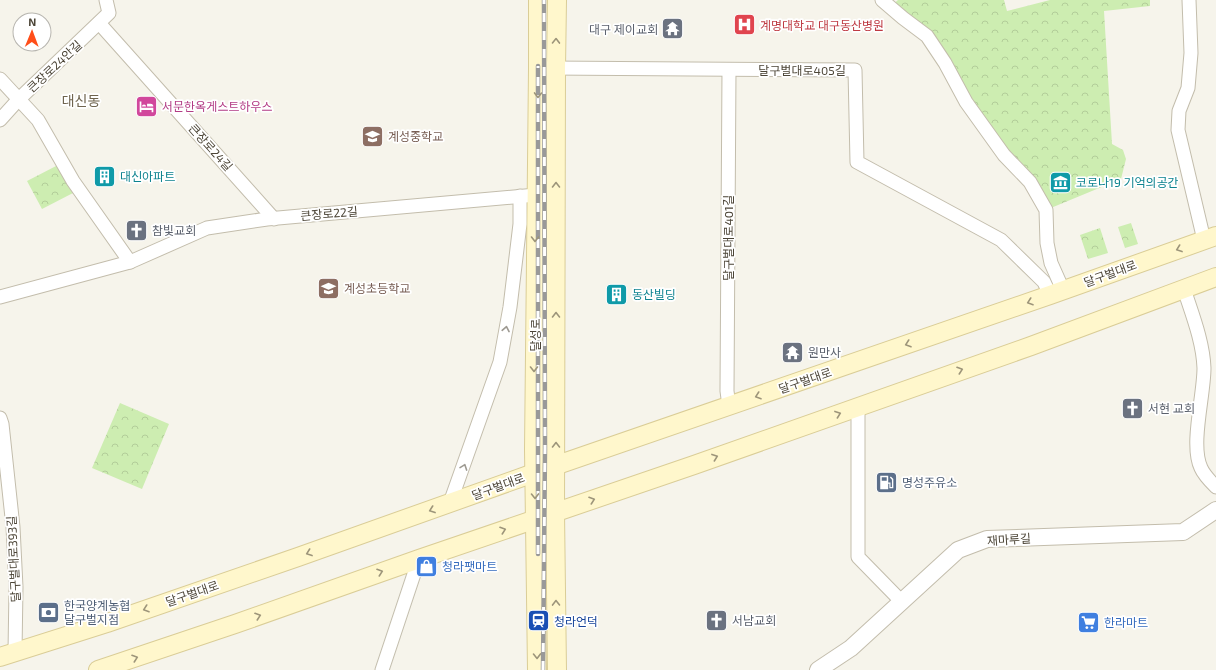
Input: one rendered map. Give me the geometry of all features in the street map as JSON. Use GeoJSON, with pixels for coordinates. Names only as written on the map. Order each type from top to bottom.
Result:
{"type":"FeatureCollection","features":[{"type":"Feature","properties":{"kind":"main road","name":"달성로"},"geometry":{"type":"LineString","coordinates":[[537,670],[528,195],[547,68],[538,0]]}},
{"type":"Feature","properties":{"kind":"main road"},"geometry":{"type":"LineString","coordinates":[[557,0],[547,68],[556,466],[555,512],[557,670]]}},
{"type":"Feature","properties":{"kind":"main road","name":"달구벌대로"},"geometry":{"type":"LineString","coordinates":[[8,654],[114,620],[1056,293],[1210,238]]}},
{"type":"Feature","properties":{"kind":"main road"},"geometry":{"type":"LineString","coordinates":[[98,670],[235,624],[1031,346],[1216,278]]}},
{"type":"Feature","properties":{"kind":"street","name":"큰장로24안길"},"geometry":{"type":"LineString","coordinates":[[0,120],[18,100],[109,13],[106,0]]}},
{"type":"Feature","properties":{"kind":"street"},"geometry":{"type":"LineString","coordinates":[[882,0],[927,36],[945,63],[966,102],[1004,155],[1030,182],[1046,210],[1048,243],[1056,293]]}},
{"type":"Feature","properties":{"kind":"street","name":"달구벌대로"},"geometry":{"type":"LineString","coordinates":[[1190,0],[1191,53],[1188,88],[1179,111],[1178,130],[1210,238]]}},
{"type":"Feature","properties":{"kind":"street","name":"큰장로24길"},"geometry":{"type":"LineString","coordinates":[[99,23],[274,218]]}},
{"type":"Feature","properties":{"kind":"street","name":"달구벌대로405길"},"geometry":{"type":"LineString","coordinates":[[547,68],[854,70],[857,162],[1001,240],[1056,293]]}},
{"type":"Feature","properties":{"kind":"street","name":"달구벌대로401길"},"geometry":{"type":"LineString","coordinates":[[729,70],[727,383],[729,406]]}},
{"type":"Feature","properties":{"kind":"street"},"geometry":{"type":"LineString","coordinates":[[0,79],[38,120],[73,181],[130,262]]}},
{"type":"Feature","properties":{"kind":"street","name":"달구벌대로"},"geometry":{"type":"LineString","coordinates":[[450,503],[500,362],[510,307],[520,224],[528,195]]}},
{"type":"Feature","properties":{"kind":"street","name":"큰장로22길"},"geometry":{"type":"LineString","coordinates":[[0,297],[130,262],[207,228],[274,218],[528,195]]}},
{"type":"Feature","properties":{"kind":"street"},"geometry":{"type":"LineString","coordinates":[[1184,289],[1200,340],[1204,369],[1197,441],[1198,459],[1201,470],[1216,488]]}},
{"type":"Feature","properties":{"kind":"street"},"geometry":{"type":"LineString","coordinates":[[858,406],[858,557],[902,602]]}},
{"type":"Feature","properties":{"kind":"street","name":"달구벌대로393길"},"geometry":{"type":"LineString","coordinates":[[0,418],[2,424],[13,527],[16,587],[8,654]]}},
{"type":"Feature","properties":{"kind":"street","name":"재마루길"},"geometry":{"type":"LineString","coordinates":[[818,670],[851,648],[958,550],[987,539],[1183,532],[1216,510]]}},
{"type":"Feature","properties":{"kind":"street"},"geometry":{"type":"LineString","coordinates":[[382,670],[419,559]]}},
{"type":"Feature","properties":{"kind":"green space"},"geometry":{"type":"Polygon","coordinates":[[[898,0],[1004,0],[1007,11],[1050,0],[1150,0],[1150,6],[1104,11],[1112,144],[1123,150],[1126,159],[1121,179],[1046,210],[927,36],[890,7],[898,0]]]}},
{"type":"Feature","properties":{"kind":"green space"},"geometry":{"type":"Polygon","coordinates":[[[58,165],[73,193],[42,209],[27,181],[58,165]]]}},
{"type":"Feature","properties":{"kind":"green space"},"geometry":{"type":"Polygon","coordinates":[[[1131,223],[1138,244],[1125,248],[1118,227],[1131,223]]]}},
{"type":"Feature","properties":{"kind":"green space"},"geometry":{"type":"Polygon","coordinates":[[[1100,228],[1108,253],[1088,259],[1080,235],[1100,228]]]}},
{"type":"Feature","properties":{"kind":"green space"},"geometry":{"type":"Polygon","coordinates":[[[120,403],[169,424],[142,489],[92,468],[120,403]]]}},
{"type":"Feature","properties":{"kind":"railway"},"geometry":{"type":"LineString","coordinates":[[543,670],[545,448],[544,0]]}},
{"type":"Feature","properties":{"kind":"railway"},"geometry":{"type":"LineString","coordinates":[[538,66],[538,554]]}},
{"type":"Feature","properties":{"kind":"place","name":"계명대학교 대구동산병원"},"geometry":{"type":"Point","coordinates":[745,25]}},
{"type":"Feature","properties":{"kind":"place","name":"대구 제이교회"},"geometry":{"type":"Point","coordinates":[673,29]}},
{"type":"Feature","properties":{"kind":"place","name":"서문한옥게스트하우스"},"geometry":{"type":"Point","coordinates":[146,106]}},
{"type":"Feature","properties":{"kind":"place","name":"계성중학교"},"geometry":{"type":"Point","coordinates":[373,136]}},
{"type":"Feature","properties":{"kind":"place","name":"대신아파트"},"geometry":{"type":"Point","coordinates":[105,176]}},
{"type":"Feature","properties":{"kind":"place","name":"코로나19 기억의공간"},"geometry":{"type":"Point","coordinates":[1061,182]}},
{"type":"Feature","properties":{"kind":"place","name":"참빛교회"},"geometry":{"type":"Point","coordinates":[137,230]}},
{"type":"Feature","properties":{"kind":"place","name":"계성초등학교"},"geometry":{"type":"Point","coordinates":[328,288]}},
{"type":"Feature","properties":{"kind":"place","name":"동산빌딩"},"geometry":{"type":"Point","coordinates":[616,294]}},
{"type":"Feature","properties":{"kind":"place","name":"원만사"},"geometry":{"type":"Point","coordinates":[793,352]}},
{"type":"Feature","properties":{"kind":"place","name":"서현 교회"},"geometry":{"type":"Point","coordinates":[1132,408]}},
{"type":"Feature","properties":{"kind":"place","name":"명성주유소"},"geometry":{"type":"Point","coordinates":[887,482]}},
{"type":"Feature","properties":{"kind":"place","name":"청라팻마트"},"geometry":{"type":"Point","coordinates":[426,566]}},
{"type":"Feature","properties":{"kind":"place","name":"한국양계농협 달구벌지점"},"geometry":{"type":"Point","coordinates":[49,612]}},
{"type":"Feature","properties":{"kind":"place","name":"서남교회"},"geometry":{"type":"Point","coordinates":[717,620]}},
{"type":"Feature","properties":{"kind":"place","name":"청라언덕"},"geometry":{"type":"Point","coordinates":[539,621]}},
{"type":"Feature","properties":{"kind":"place","name":"한라마트"},"geometry":{"type":"Point","coordinates":[1089,622]}},
{"type":"Feature","properties":{"kind":"district","name":"대신동"},"geometry":{"type":"Point","coordinates":[81,100]}}]}
